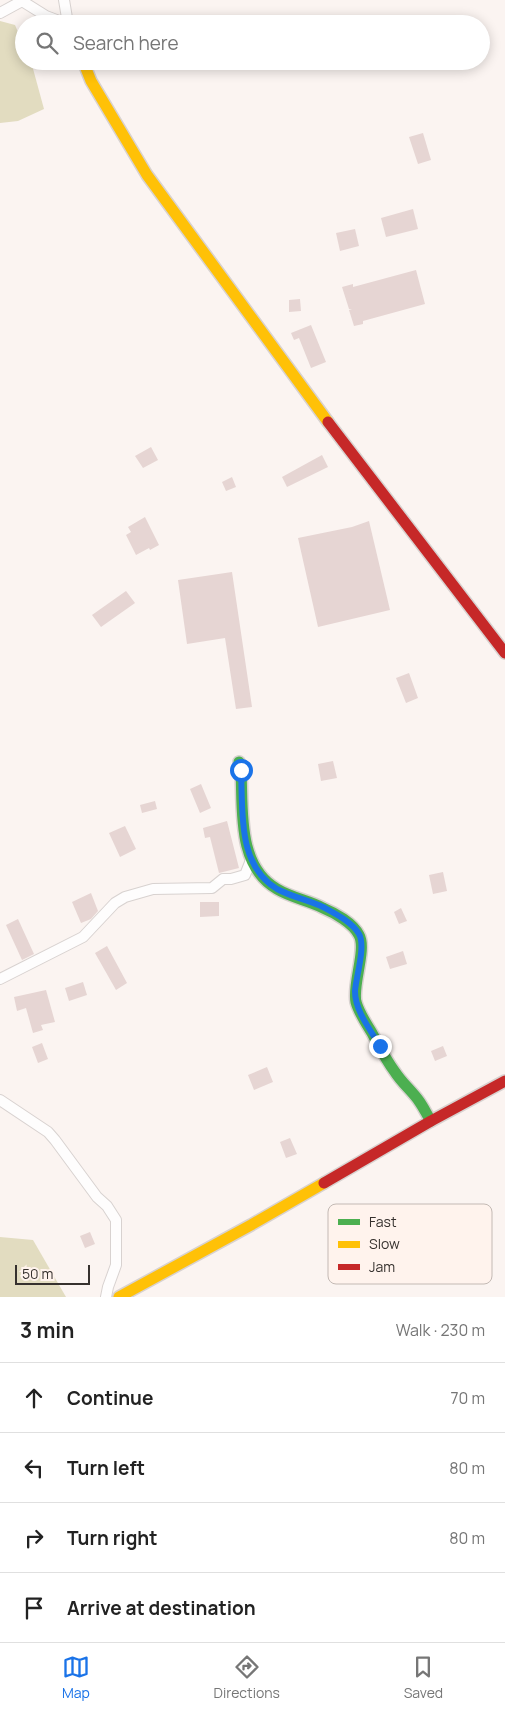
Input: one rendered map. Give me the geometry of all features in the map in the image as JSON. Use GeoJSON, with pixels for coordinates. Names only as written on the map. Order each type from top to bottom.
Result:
{"type":"FeatureCollection","features":[{"type":"Feature","properties":{"kind":"street"},"geometry":{"type":"LineString","coordinates":[[64,0],[66,15]]}},
{"type":"Feature","properties":{"kind":"street"},"geometry":{"type":"LineString","coordinates":[[0,13],[22,1],[44,15]]}},
{"type":"Feature","properties":{"kind":"street"},"geometry":{"type":"LineString","coordinates":[[87,70],[91,81],[147,175],[326,419],[505,653]]}},
{"type":"Feature","properties":{"kind":"street"},"geometry":{"type":"LineString","coordinates":[[239,762],[245,836],[251,860],[260,874],[275,888],[292,897],[307,900],[328,910],[355,928],[361,937],[360,967],[355,991],[360,1013],[395,1073],[419,1101],[430,1120]]}},
{"type":"Feature","properties":{"kind":"street"},"geometry":{"type":"LineString","coordinates":[[0,980],[83,937],[115,902],[125,897],[153,889],[212,888],[223,879],[244,875],[251,860]]}},
{"type":"Feature","properties":{"kind":"street"},"geometry":{"type":"LineString","coordinates":[[119,1297],[252,1225],[430,1120],[505,1081]]}},
{"type":"Feature","properties":{"kind":"street"},"geometry":{"type":"LineString","coordinates":[[0,1100],[48,1132],[64,1150],[86,1183],[107,1206],[116,1220],[116,1265],[106,1297]]}},
{"type":"Feature","properties":{"kind":"shaded area"},"geometry":{"type":"Polygon","coordinates":[[[0,21],[15,25],[15,70],[33,70],[44,109],[18,121],[0,123],[0,21]]]}},
{"type":"Feature","properties":{"kind":"shaded area"},"geometry":{"type":"Polygon","coordinates":[[[0,1237],[33,1240],[66,1297],[0,1297],[0,1237]]]}},
{"type":"Feature","properties":{"kind":"building"},"geometry":{"type":"Polygon","coordinates":[[[423,133],[431,160],[418,164],[409,137],[423,133]]]}},
{"type":"Feature","properties":{"kind":"building"},"geometry":{"type":"Polygon","coordinates":[[[413,209],[418,229],[386,237],[381,218],[413,209]]]}},
{"type":"Feature","properties":{"kind":"building"},"geometry":{"type":"Polygon","coordinates":[[[355,229],[359,246],[340,251],[336,233],[355,229]]]}},
{"type":"Feature","properties":{"kind":"building"},"geometry":{"type":"Polygon","coordinates":[[[416,270],[425,304],[363,321],[363,324],[354,326],[349,310],[352,309],[349,309],[342,287],[353,284],[353,287],[416,270]]]}},
{"type":"Feature","properties":{"kind":"building"},"geometry":{"type":"Polygon","coordinates":[[[300,299],[301,311],[289,312],[289,300],[300,299]]]}},
{"type":"Feature","properties":{"kind":"building"},"geometry":{"type":"Polygon","coordinates":[[[311,325],[326,362],[311,368],[299,338],[294,340],[291,333],[311,325]]]}},
{"type":"Feature","properties":{"kind":"building"},"geometry":{"type":"Polygon","coordinates":[[[151,447],[158,460],[143,468],[135,456],[151,447]]]}},
{"type":"Feature","properties":{"kind":"building"},"geometry":{"type":"Polygon","coordinates":[[[322,455],[328,467],[287,487],[282,477],[322,455]]]}},
{"type":"Feature","properties":{"kind":"building"},"geometry":{"type":"Polygon","coordinates":[[[232,477],[236,487],[226,491],[222,482],[232,477]]]}},
{"type":"Feature","properties":{"kind":"building"},"geometry":{"type":"Polygon","coordinates":[[[145,517],[159,545],[136,555],[126,535],[131,532],[128,527],[145,517]]]}},
{"type":"Feature","properties":{"kind":"building"},"geometry":{"type":"Polygon","coordinates":[[[369,521],[390,610],[318,627],[298,538],[352,527],[369,521]]]}},
{"type":"Feature","properties":{"kind":"building"},"geometry":{"type":"Polygon","coordinates":[[[232,572],[252,707],[236,709],[225,638],[187,644],[178,580],[232,572]]]}},
{"type":"Feature","properties":{"kind":"building"},"geometry":{"type":"Polygon","coordinates":[[[126,591],[135,603],[101,627],[92,615],[126,591]]]}},
{"type":"Feature","properties":{"kind":"building"},"geometry":{"type":"Polygon","coordinates":[[[409,673],[418,698],[406,703],[396,678],[409,673]]]}},
{"type":"Feature","properties":{"kind":"building"},"geometry":{"type":"Polygon","coordinates":[[[333,761],[337,778],[321,781],[318,764],[333,761]]]}},
{"type":"Feature","properties":{"kind":"building"},"geometry":{"type":"Polygon","coordinates":[[[201,784],[211,808],[200,813],[190,789],[201,784]]]}},
{"type":"Feature","properties":{"kind":"building"},"geometry":{"type":"Polygon","coordinates":[[[155,801],[157,809],[142,813],[140,805],[155,801]]]}},
{"type":"Feature","properties":{"kind":"building"},"geometry":{"type":"Polygon","coordinates":[[[227,821],[239,868],[219,873],[210,837],[205,838],[203,828],[227,821]]]}},
{"type":"Feature","properties":{"kind":"building"},"geometry":{"type":"Polygon","coordinates":[[[125,826],[136,849],[120,857],[109,833],[125,826]]]}},
{"type":"Feature","properties":{"kind":"building"},"geometry":{"type":"Polygon","coordinates":[[[443,872],[447,891],[433,894],[429,875],[443,872]]]}},
{"type":"Feature","properties":{"kind":"building"},"geometry":{"type":"Polygon","coordinates":[[[91,893],[98,911],[91,919],[81,923],[72,902],[91,893]]]}},
{"type":"Feature","properties":{"kind":"building"},"geometry":{"type":"Polygon","coordinates":[[[200,902],[219,902],[219,916],[200,917],[200,902]]]}},
{"type":"Feature","properties":{"kind":"building"},"geometry":{"type":"Polygon","coordinates":[[[401,908],[407,921],[399,924],[394,912],[401,908]]]}},
{"type":"Feature","properties":{"kind":"building"},"geometry":{"type":"Polygon","coordinates":[[[18,919],[34,954],[22,960],[6,925],[18,919]]]}},
{"type":"Feature","properties":{"kind":"building"},"geometry":{"type":"Polygon","coordinates":[[[107,946],[127,983],[116,990],[95,953],[107,946]]]}},
{"type":"Feature","properties":{"kind":"building"},"geometry":{"type":"Polygon","coordinates":[[[403,951],[407,964],[390,969],[386,957],[403,951]]]}},
{"type":"Feature","properties":{"kind":"building"},"geometry":{"type":"Polygon","coordinates":[[[83,982],[87,995],[69,1001],[65,988],[83,982]]]}},
{"type":"Feature","properties":{"kind":"building"},"geometry":{"type":"Polygon","coordinates":[[[46,990],[55,1022],[41,1025],[43,1030],[33,1033],[26,1008],[17,1011],[14,997],[46,990]]]}},
{"type":"Feature","properties":{"kind":"building"},"geometry":{"type":"Polygon","coordinates":[[[42,1043],[48,1059],[38,1063],[32,1047],[42,1043]]]}},
{"type":"Feature","properties":{"kind":"building"},"geometry":{"type":"Polygon","coordinates":[[[443,1046],[447,1056],[435,1061],[431,1051],[443,1046]]]}},
{"type":"Feature","properties":{"kind":"building"},"geometry":{"type":"Polygon","coordinates":[[[267,1067],[273,1082],[254,1090],[248,1075],[267,1067]]]}},
{"type":"Feature","properties":{"kind":"building"},"geometry":{"type":"Polygon","coordinates":[[[290,1138],[297,1154],[286,1158],[280,1142],[290,1138]]]}},
{"type":"Feature","properties":{"kind":"building"},"geometry":{"type":"Polygon","coordinates":[[[90,1232],[95,1244],[85,1248],[80,1236],[90,1232]]]}},
{"type":"Feature","properties":{"kind":"traffic: fast"},"geometry":{"type":"LineString","coordinates":[[239,762],[245,836],[255,866],[264,879],[277,889],[333,913],[348,923],[359,935],[361,958],[355,995],[357,1006],[389,1063],[419,1101],[431,1121]]}},
{"type":"Feature","properties":{"kind":"traffic: slow"},"geometry":{"type":"LineString","coordinates":[[87,70],[91,81],[147,175],[328,422]]}},
{"type":"Feature","properties":{"kind":"traffic: slow"},"geometry":{"type":"LineString","coordinates":[[119,1297],[324,1183]]}},
{"type":"Feature","properties":{"kind":"traffic: jam"},"geometry":{"type":"LineString","coordinates":[[328,422],[505,653]]}},
{"type":"Feature","properties":{"kind":"traffic: jam"},"geometry":{"type":"LineString","coordinates":[[324,1183],[505,1081]]}},
{"type":"Feature","properties":{"kind":"route"},"geometry":{"type":"LineString","coordinates":[[241,770],[245,836],[251,860],[260,874],[275,888],[292,897],[307,900],[328,910],[355,928],[361,937],[360,967],[355,991],[356,1001],[360,1013],[380,1046]]}}]}
